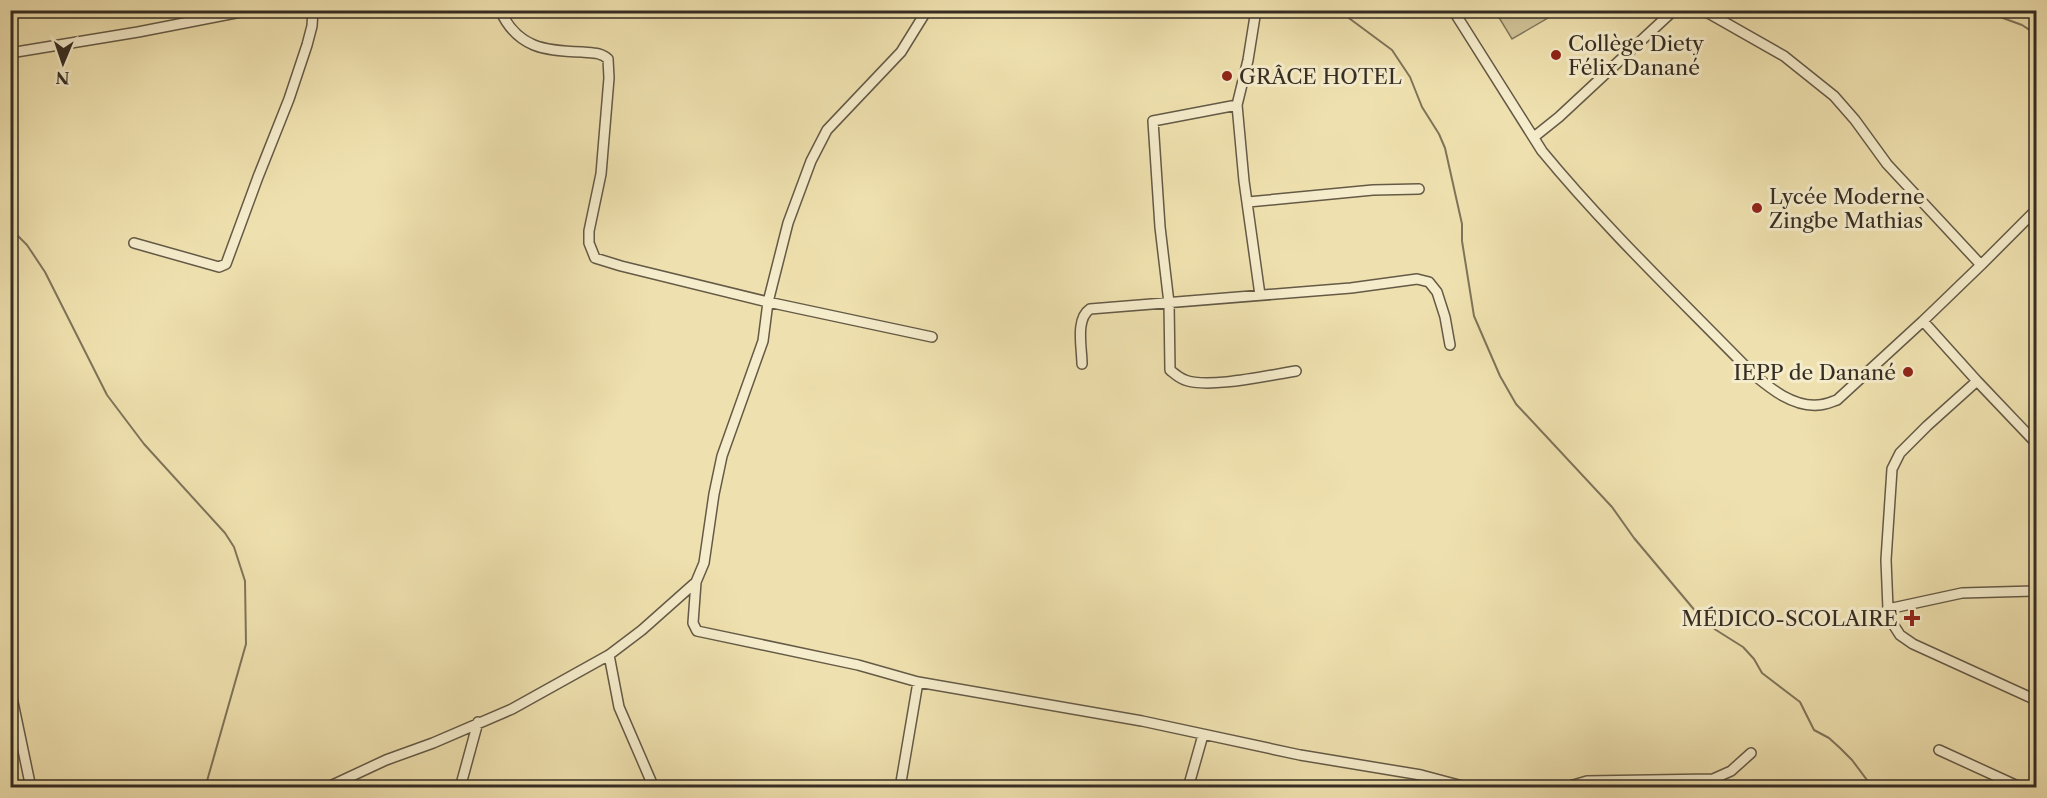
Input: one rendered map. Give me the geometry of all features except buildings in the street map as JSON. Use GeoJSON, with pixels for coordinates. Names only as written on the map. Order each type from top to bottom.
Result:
{"type":"FeatureCollection","features":[{"type":"Feature","properties":{"kind":"street"},"geometry":{"type":"LineString","coordinates":[[10,53],[138,32],[251,10]]}},
{"type":"Feature","properties":{"kind":"street"},"geometry":{"type":"LineString","coordinates":[[134,243],[219,267],[226,264],[289,99],[307,45],[313,10]]}},
{"type":"Feature","properties":{"kind":"street"},"geometry":{"type":"LineString","coordinates":[[500,10],[514,34],[526,42],[553,51],[596,53],[608,59],[609,78],[601,174],[589,231],[589,243],[595,258],[621,267],[768,302],[932,338]]}},
{"type":"Feature","properties":{"kind":"street"},"geometry":{"type":"LineString","coordinates":[[927,10],[901,52],[835,120],[820,141],[788,223],[768,302],[761,349],[722,456],[704,563],[696,582],[693,623],[697,631],[858,665],[918,682],[1142,721],[1300,755],[1421,775],[1470,788]]}},
{"type":"Feature","properties":{"kind":"street"},"geometry":{"type":"LineString","coordinates":[[1256,10],[1248,60],[1237,105],[1260,295]]}},
{"type":"Feature","properties":{"kind":"street"},"geometry":{"type":"LineString","coordinates":[[1453,10],[1542,151],[1590,206],[1753,374],[1770,388],[1789,399],[1819,405],[1837,400],[1923,321],[2037,210]]}},
{"type":"Feature","properties":{"kind":"street"},"geometry":{"type":"LineString","coordinates":[[1534,137],[1559,117],[1674,10]]}},
{"type":"Feature","properties":{"kind":"street"},"geometry":{"type":"LineString","coordinates":[[1702,10],[1784,56],[1834,96],[1851,114],[1887,164],[1981,265]]}},
{"type":"Feature","properties":{"kind":"street"},"geometry":{"type":"LineString","coordinates":[[1237,105],[1152,121],[1160,227],[1169,303],[1170,370],[1182,379],[1197,382],[1227,381],[1296,371]]}},
{"type":"Feature","properties":{"kind":"street"},"geometry":{"type":"LineString","coordinates":[[1248,202],[1373,190],[1419,189]]}},
{"type":"Feature","properties":{"kind":"street"},"geometry":{"type":"LineString","coordinates":[[1082,364],[1081,321],[1085,312],[1090,309],[1351,288],[1406,279],[1423,279],[1434,287],[1445,317],[1450,345]]}},
{"type":"Feature","properties":{"kind":"street"},"geometry":{"type":"LineString","coordinates":[[1923,321],[1977,381],[2035,438]]}},
{"type":"Feature","properties":{"kind":"street"},"geometry":{"type":"LineString","coordinates":[[1977,381],[1927,426],[1900,453],[1895,462],[1890,481],[1886,560],[1888,609],[1891,621],[1900,635],[1913,644],[2037,700]]}},
{"type":"Feature","properties":{"kind":"street"},"geometry":{"type":"LineString","coordinates":[[326,788],[386,760],[433,743],[512,709],[609,655],[635,636],[696,582]]}},
{"type":"Feature","properties":{"kind":"street"},"geometry":{"type":"LineString","coordinates":[[1888,609],[1962,593],[2037,591]]}},
{"type":"Feature","properties":{"kind":"street"},"geometry":{"type":"LineString","coordinates":[[609,655],[619,707],[654,788]]}},
{"type":"Feature","properties":{"kind":"street"},"geometry":{"type":"LineString","coordinates":[[900,788],[918,682]]}},
{"type":"Feature","properties":{"kind":"street"},"geometry":{"type":"LineString","coordinates":[[10,688],[31,788]]}},
{"type":"Feature","properties":{"kind":"street"},"geometry":{"type":"LineString","coordinates":[[460,788],[478,722]]}},
{"type":"Feature","properties":{"kind":"street"},"geometry":{"type":"LineString","coordinates":[[1188,788],[1203,735]]}},
{"type":"Feature","properties":{"kind":"street"},"geometry":{"type":"LineString","coordinates":[[1939,750],[2022,788]]}},
{"type":"Feature","properties":{"kind":"street"},"geometry":{"type":"LineString","coordinates":[[1563,788],[1587,781],[1713,779],[1724,775],[1751,753]]}},
{"type":"Feature","properties":{"kind":"shaded area"},"geometry":{"type":"Polygon","coordinates":[[[1495,11],[1560,11],[1512,39],[1495,11]]]}},
{"type":"Feature","properties":{"kind":"waterway"},"geometry":{"type":"LineString","coordinates":[[1338,10],[1392,50],[1410,77],[1422,107],[1439,134],[1445,148],[1462,224],[1462,241],[1474,316],[1500,376],[1516,404],[1612,507],[1634,538],[1702,619],[1743,647],[1754,659],[1762,673],[1800,702],[1814,730],[1829,738],[1840,748],[1873,788]]}},
{"type":"Feature","properties":{"kind":"waterway"},"geometry":{"type":"LineString","coordinates":[[1981,10],[2022,25],[2036,34]]}},
{"type":"Feature","properties":{"kind":"waterway"},"geometry":{"type":"LineString","coordinates":[[10,228],[27,245],[45,272],[107,395],[144,444],[225,533],[234,547],[245,581],[246,644],[205,788]]}},
{"type":"Feature","properties":{"kind":"place","name":"Collège Diety Félix Danané"},"geometry":{"type":"Point","coordinates":[1556,55]}},
{"type":"Feature","properties":{"kind":"place","name":"GRÂCE HOTEL"},"geometry":{"type":"Point","coordinates":[1227,76]}},
{"type":"Feature","properties":{"kind":"place","name":"Lycée Moderne Zingbe Mathias"},"geometry":{"type":"Point","coordinates":[1757,208]}},
{"type":"Feature","properties":{"kind":"place","name":"IEPP de Danané"},"geometry":{"type":"Point","coordinates":[1908,372]}},
{"type":"Feature","properties":{"kind":"place","name":"MÉDICO-SCOLAIRE"},"geometry":{"type":"Point","coordinates":[1912,618]}}]}
